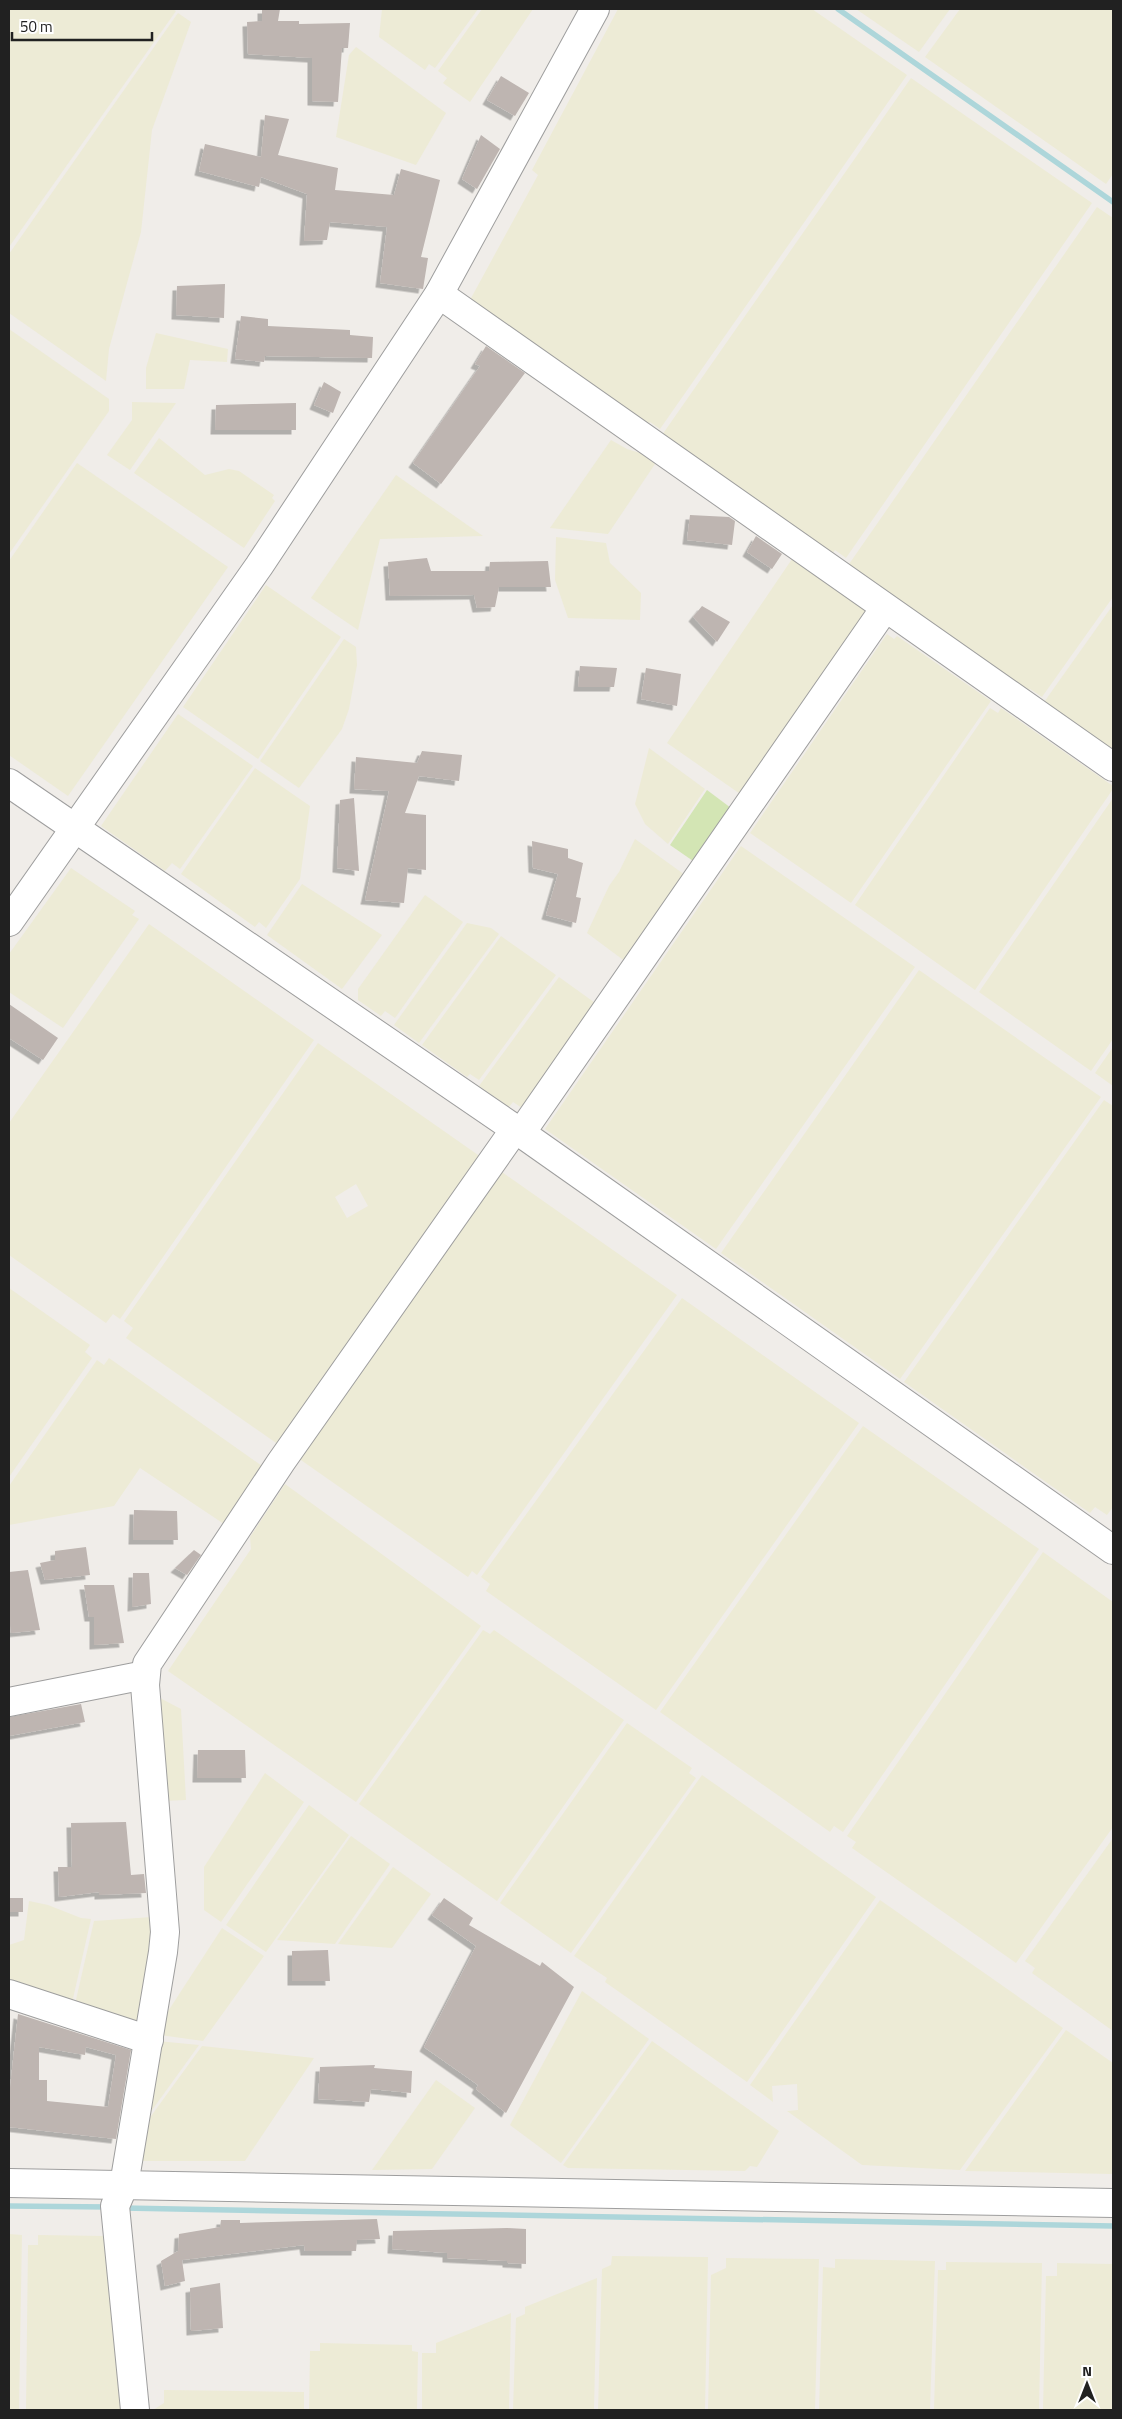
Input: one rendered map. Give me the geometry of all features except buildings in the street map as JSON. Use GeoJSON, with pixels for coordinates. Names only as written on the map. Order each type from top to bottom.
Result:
{"type":"FeatureCollection","features":[{"type":"Feature","properties":{"kind":"street"},"geometry":{"type":"LineString","coordinates":[[9,922],[259,566],[438,294],[595,9]]}},
{"type":"Feature","properties":{"kind":"street"},"geometry":{"type":"LineString","coordinates":[[438,294],[1113,767]]}},
{"type":"Feature","properties":{"kind":"street"},"geometry":{"type":"LineString","coordinates":[[135,2410],[118,2203],[149,2040],[165,1932],[145,1676],[147,1664],[280,1462],[885,608]]}},
{"type":"Feature","properties":{"kind":"street"},"geometry":{"type":"LineString","coordinates":[[9,783],[509,1140],[1113,1550]]}},
{"type":"Feature","properties":{"kind":"street"},"geometry":{"type":"LineString","coordinates":[[9,1702],[145,1676]]}},
{"type":"Feature","properties":{"kind":"street"},"geometry":{"type":"LineString","coordinates":[[9,1994],[149,2040]]}},
{"type":"Feature","properties":{"kind":"street"},"geometry":{"type":"LineString","coordinates":[[9,2183],[118,2203],[1113,2203]]}},
{"type":"Feature","properties":{"kind":"shaded area"},"geometry":{"type":"Polygon","coordinates":[[[9,9],[172,9],[176,11],[9,247],[9,9]]]}},
{"type":"Feature","properties":{"kind":"shaded area"},"geometry":{"type":"Polygon","coordinates":[[[382,9],[478,9],[435,68],[429,64],[425,70],[379,37],[382,9]]]}},
{"type":"Feature","properties":{"kind":"shaded area"},"geometry":{"type":"Polygon","coordinates":[[[482,9],[533,9],[470,102],[443,83],[447,78],[438,71],[482,9]]]}},
{"type":"Feature","properties":{"kind":"shaded area"},"geometry":{"type":"Polygon","coordinates":[[[618,9],[812,9],[907,75],[660,429],[650,422],[647,425],[470,300],[538,175],[532,170],[618,9]]]}},
{"type":"Feature","properties":{"kind":"shaded area"},"geometry":{"type":"Polygon","coordinates":[[[856,9],[950,9],[919,52],[856,9]]]}},
{"type":"Feature","properties":{"kind":"shaded area"},"geometry":{"type":"Polygon","coordinates":[[[960,9],[1113,9],[1113,174],[1106,184],[925,57],[960,9]]]}},
{"type":"Feature","properties":{"kind":"shaded area"},"geometry":{"type":"Polygon","coordinates":[[[178,13],[191,22],[152,130],[141,232],[109,349],[106,381],[9,313],[9,254],[178,13]]]}},
{"type":"Feature","properties":{"kind":"shaded area"},"geometry":{"type":"Polygon","coordinates":[[[356,47],[446,113],[416,165],[336,137],[349,55],[356,47]]]}},
{"type":"Feature","properties":{"kind":"shaded area"},"geometry":{"type":"Polygon","coordinates":[[[911,78],[1092,203],[846,558],[835,550],[831,556],[662,435],[911,78]]]}},
{"type":"Feature","properties":{"kind":"shaded area"},"geometry":{"type":"Polygon","coordinates":[[[1097,207],[1113,218],[1113,597],[1042,697],[1030,689],[1026,694],[847,567],[1097,207]]]}},
{"type":"Feature","properties":{"kind":"shaded area"},"geometry":{"type":"Polygon","coordinates":[[[9,329],[109,399],[109,411],[9,554],[9,329]]]}},
{"type":"Feature","properties":{"kind":"shaded area"},"geometry":{"type":"Polygon","coordinates":[[[156,333],[228,349],[227,362],[190,360],[184,389],[146,389],[146,368],[156,333]]]}},
{"type":"Feature","properties":{"kind":"shaded area"},"geometry":{"type":"Polygon","coordinates":[[[132,402],[176,403],[130,470],[107,455],[132,420],[132,402]]]}},
{"type":"Feature","properties":{"kind":"shaded area"},"geometry":{"type":"Polygon","coordinates":[[[159,438],[205,475],[229,469],[239,471],[274,495],[272,498],[275,501],[244,548],[134,473],[159,438]]]}},
{"type":"Feature","properties":{"kind":"shaded area"},"geometry":{"type":"Polygon","coordinates":[[[611,440],[627,449],[640,453],[655,464],[608,534],[550,528],[611,440]]]}},
{"type":"Feature","properties":{"kind":"shaded area"},"geometry":{"type":"Polygon","coordinates":[[[77,463],[228,567],[68,796],[9,755],[9,561],[77,463]]]}},
{"type":"Feature","properties":{"kind":"shaded area"},"geometry":{"type":"Polygon","coordinates":[[[396,475],[483,536],[380,539],[358,630],[311,598],[396,475]]]}},
{"type":"Feature","properties":{"kind":"shaded area"},"geometry":{"type":"Polygon","coordinates":[[[556,537],[606,543],[610,563],[641,593],[640,620],[568,618],[555,580],[556,537]]]}},
{"type":"Feature","properties":{"kind":"shaded area"},"geometry":{"type":"Polygon","coordinates":[[[792,559],[875,615],[746,798],[667,743],[792,559]]]}},
{"type":"Feature","properties":{"kind":"shaded area"},"geometry":{"type":"Polygon","coordinates":[[[266,585],[341,637],[258,759],[183,707],[266,585]]]}},
{"type":"Feature","properties":{"kind":"shaded area"},"geometry":{"type":"Polygon","coordinates":[[[1113,605],[1113,755],[1042,705],[1113,605]]]}},
{"type":"Feature","properties":{"kind":"shaded area"},"geometry":{"type":"Polygon","coordinates":[[[887,634],[894,639],[897,636],[991,701],[851,903],[750,833],[887,634]]]}},
{"type":"Feature","properties":{"kind":"shaded area"},"geometry":{"type":"Polygon","coordinates":[[[344,639],[356,647],[357,665],[349,709],[342,729],[299,788],[260,761],[344,639]]]}},
{"type":"Feature","properties":{"kind":"shaded area"},"geometry":{"type":"Polygon","coordinates":[[[990,708],[998,713],[1001,708],[1113,786],[1113,789],[975,990],[855,905],[990,708]]]}},
{"type":"Feature","properties":{"kind":"shaded area"},"geometry":{"type":"Polygon","coordinates":[[[178,714],[253,766],[180,869],[172,863],[165,871],[101,826],[178,714]]]}},
{"type":"Feature","properties":{"kind":"shaded area"},"geometry":{"type":"Polygon","coordinates":[[[649,748],[705,789],[668,844],[645,824],[635,804],[649,748]]]}},
{"type":"Feature","properties":{"kind":"shaded area"},"geometry":{"type":"Polygon","coordinates":[[[255,768],[310,806],[300,879],[266,928],[259,922],[255,927],[181,874],[255,768]]]}},
{"type":"Feature","properties":{"kind":"shaded area"},"geometry":{"type":"Polygon","coordinates":[[[1113,798],[1113,1039],[1091,1071],[979,992],[1113,798]]]}},
{"type":"Feature","properties":{"kind":"shaded area"},"geometry":{"type":"Polygon","coordinates":[[[635,839],[685,875],[626,962],[587,933],[609,886],[619,872],[635,839]]]}},
{"type":"Feature","properties":{"kind":"shaded area"},"geometry":{"type":"Polygon","coordinates":[[[741,846],[915,967],[716,1249],[545,1129],[741,846]]]}},
{"type":"Feature","properties":{"kind":"shaded area"},"geometry":{"type":"Polygon","coordinates":[[[71,868],[135,911],[132,915],[139,919],[63,1028],[9,992],[9,954],[71,868]]]}},
{"type":"Feature","properties":{"kind":"shaded area"},"geometry":{"type":"Polygon","coordinates":[[[302,884],[382,935],[342,989],[267,935],[302,884]]]}},
{"type":"Feature","properties":{"kind":"shaded area"},"geometry":{"type":"Polygon","coordinates":[[[425,895],[463,922],[395,1018],[385,1011],[381,1016],[358,1000],[358,989],[425,895]]]}},
{"type":"Feature","properties":{"kind":"shaded area"},"geometry":{"type":"Polygon","coordinates":[[[467,923],[491,928],[499,934],[419,1043],[394,1025],[467,923]]]}},
{"type":"Feature","properties":{"kind":"shaded area"},"geometry":{"type":"Polygon","coordinates":[[[149,924],[314,1040],[120,1319],[113,1314],[106,1323],[9,1255],[9,1123],[149,924]]]}},
{"type":"Feature","properties":{"kind":"shaded area"},"geometry":{"type":"Polygon","coordinates":[[[501,936],[556,975],[479,1080],[470,1074],[467,1077],[422,1045],[501,936]]]}},
{"type":"Feature","properties":{"kind":"shaded area"},"geometry":{"type":"Polygon","coordinates":[[[919,970],[1101,1097],[900,1379],[721,1253],[919,970]]]}},
{"type":"Feature","properties":{"kind":"shaded area"},"geometry":{"type":"Polygon","coordinates":[[[559,977],[598,1005],[525,1110],[513,1102],[509,1107],[479,1086],[559,977]]]}},
{"type":"Feature","properties":{"kind":"shaded area"},"geometry":{"type":"Polygon","coordinates":[[[318,1043],[481,1157],[279,1445],[126,1338],[133,1328],[124,1321],[318,1043]],[[356,1184],[335,1197],[347,1218],[368,1206],[356,1184]]]}},
{"type":"Feature","properties":{"kind":"shaded area"},"geometry":{"type":"Polygon","coordinates":[[[1113,1047],[1113,1086],[1095,1073],[1113,1047]]]}},
{"type":"Feature","properties":{"kind":"shaded area"},"geometry":{"type":"Polygon","coordinates":[[[1104,1100],[1113,1106],[1113,1507],[1107,1515],[1095,1507],[1090,1513],[904,1382],[1104,1100]]]}},
{"type":"Feature","properties":{"kind":"shaded area"},"geometry":{"type":"Polygon","coordinates":[[[499,1170],[677,1295],[477,1575],[472,1571],[468,1577],[298,1458],[499,1170]]]}},
{"type":"Feature","properties":{"kind":"shaded area"},"geometry":{"type":"Polygon","coordinates":[[[9,1288],[90,1345],[85,1352],[92,1358],[9,1477],[9,1288]]]}},
{"type":"Feature","properties":{"kind":"shaded area"},"geometry":{"type":"Polygon","coordinates":[[[682,1298],[859,1423],[656,1710],[486,1591],[490,1584],[481,1577],[682,1298]]]}},
{"type":"Feature","properties":{"kind":"shaded area"},"geometry":{"type":"Polygon","coordinates":[[[109,1358],[262,1466],[224,1524],[140,1468],[114,1506],[9,1525],[9,1486],[97,1360],[104,1365],[109,1358]]]}},
{"type":"Feature","properties":{"kind":"shaded area"},"geometry":{"type":"Polygon","coordinates":[[[863,1426],[1039,1549],[843,1832],[834,1826],[830,1832],[660,1712],[863,1426]]]}},
{"type":"Feature","properties":{"kind":"shaded area"},"geometry":{"type":"Polygon","coordinates":[[[285,1484],[481,1626],[356,1802],[168,1671],[251,1549],[250,1537],[285,1484]]]}},
{"type":"Feature","properties":{"kind":"shaded area"},"geometry":{"type":"Polygon","coordinates":[[[1043,1552],[1113,1602],[1113,1827],[1016,1963],[852,1848],[856,1842],[847,1836],[1043,1552]]]}},
{"type":"Feature","properties":{"kind":"shaded area"},"geometry":{"type":"Polygon","coordinates":[[[483,1630],[490,1634],[494,1630],[624,1720],[497,1901],[359,1804],[483,1630]]]}},
{"type":"Feature","properties":{"kind":"shaded area"},"geometry":{"type":"Polygon","coordinates":[[[160,1698],[181,1709],[186,1800],[163,1801],[160,1698]]]}},
{"type":"Feature","properties":{"kind":"shaded area"},"geometry":{"type":"Polygon","coordinates":[[[627,1723],[692,1768],[689,1773],[696,1778],[571,1953],[500,1903],[627,1723]]]}},
{"type":"Feature","properties":{"kind":"shaded area"},"geometry":{"type":"Polygon","coordinates":[[[265,1773],[304,1802],[221,1922],[204,1910],[204,1867],[265,1773]]]}},
{"type":"Feature","properties":{"kind":"shaded area"},"geometry":{"type":"Polygon","coordinates":[[[702,1775],[876,1897],[747,2082],[605,1982],[607,1978],[574,1956],[702,1775]]]}},
{"type":"Feature","properties":{"kind":"shaded area"},"geometry":{"type":"Polygon","coordinates":[[[309,1805],[349,1835],[266,1952],[226,1925],[309,1805]]]}},
{"type":"Feature","properties":{"kind":"shaded area"},"geometry":{"type":"Polygon","coordinates":[[[351,1836],[390,1864],[335,1944],[277,1940],[351,1836]]]}},
{"type":"Feature","properties":{"kind":"shaded area"},"geometry":{"type":"Polygon","coordinates":[[[1113,1838],[1113,2031],[1032,1973],[1035,1968],[1025,1961],[1113,1838]]]}},
{"type":"Feature","properties":{"kind":"shaded area"},"geometry":{"type":"Polygon","coordinates":[[[393,1867],[431,1894],[392,1948],[338,1944],[393,1867]]]}},
{"type":"Feature","properties":{"kind":"shaded area"},"geometry":{"type":"Polygon","coordinates":[[[880,1900],[1063,2028],[960,2170],[862,2165],[787,2111],[798,2110],[797,2084],[772,2086],[773,2102],[750,2085],[880,1900]]]}},
{"type":"Feature","properties":{"kind":"shaded area"},"geometry":{"type":"Polygon","coordinates":[[[29,1901],[48,1905],[81,1918],[91,1919],[72,2003],[9,1983],[9,1945],[24,1940],[29,1901]]]}},
{"type":"Feature","properties":{"kind":"shaded area"},"geometry":{"type":"Polygon","coordinates":[[[152,1917],[152,1952],[141,2025],[75,2004],[94,1921],[152,1917]]]}},
{"type":"Feature","properties":{"kind":"shaded area"},"geometry":{"type":"Polygon","coordinates":[[[222,1928],[264,1956],[203,2041],[160,2035],[163,2019],[222,1928]]]}},
{"type":"Feature","properties":{"kind":"shaded area"},"geometry":{"type":"Polygon","coordinates":[[[582,1991],[649,2039],[561,2163],[510,2125],[582,1991]]]}},
{"type":"Feature","properties":{"kind":"shaded area"},"geometry":{"type":"Polygon","coordinates":[[[1066,2030],[1113,2063],[1113,2174],[965,2171],[1066,2030]]]}},
{"type":"Feature","properties":{"kind":"shaded area"},"geometry":{"type":"Polygon","coordinates":[[[157,2041],[199,2045],[147,2117],[157,2041]]]}},
{"type":"Feature","properties":{"kind":"shaded area"},"geometry":{"type":"Polygon","coordinates":[[[652,2041],[779,2131],[757,2167],[750,2166],[745,2171],[568,2168],[563,2165],[652,2041]]]}},
{"type":"Feature","properties":{"kind":"shaded area"},"geometry":{"type":"Polygon","coordinates":[[[202,2046],[314,2058],[245,2161],[141,2161],[146,2123],[202,2046]]]}},
{"type":"Feature","properties":{"kind":"shaded area"},"geometry":{"type":"Polygon","coordinates":[[[436,2080],[475,2108],[432,2169],[372,2170],[436,2080]]]}},
{"type":"Feature","properties":{"kind":"shaded area"},"geometry":{"type":"Polygon","coordinates":[[[9,2234],[22,2235],[19,2410],[9,2410],[9,2234]]]}},
{"type":"Feature","properties":{"kind":"shaded area"},"geometry":{"type":"Polygon","coordinates":[[[38,2235],[106,2236],[122,2410],[26,2410],[28,2245],[38,2245],[38,2235]]]}},
{"type":"Feature","properties":{"kind":"shaded area"},"geometry":{"type":"Polygon","coordinates":[[[612,2256],[708,2257],[705,2410],[598,2410],[602,2269],[611,2265],[612,2256]]]}},
{"type":"Feature","properties":{"kind":"shaded area"},"geometry":{"type":"Polygon","coordinates":[[[726,2258],[819,2259],[815,2410],[708,2410],[711,2275],[726,2268],[726,2258]]]}},
{"type":"Feature","properties":{"kind":"shaded area"},"geometry":{"type":"Polygon","coordinates":[[[835,2259],[935,2261],[930,2410],[819,2410],[823,2267],[835,2268],[835,2259]]]}},
{"type":"Feature","properties":{"kind":"shaded area"},"geometry":{"type":"Polygon","coordinates":[[[946,2262],[1042,2263],[1039,2410],[934,2410],[938,2270],[946,2270],[946,2262]]]}},
{"type":"Feature","properties":{"kind":"shaded area"},"geometry":{"type":"Polygon","coordinates":[[[1057,2263],[1113,2264],[1113,2410],[1043,2410],[1046,2276],[1057,2276],[1057,2263]]]}},
{"type":"Feature","properties":{"kind":"shaded area"},"geometry":{"type":"Polygon","coordinates":[[[597,2278],[594,2410],[513,2410],[516,2318],[525,2314],[525,2307],[597,2278]]]}},
{"type":"Feature","properties":{"kind":"shaded area"},"geometry":{"type":"Polygon","coordinates":[[[511,2313],[509,2410],[422,2410],[422,2353],[436,2353],[436,2343],[511,2313]]]}},
{"type":"Feature","properties":{"kind":"shaded area"},"geometry":{"type":"Polygon","coordinates":[[[320,2343],[412,2345],[412,2351],[418,2352],[417,2410],[309,2410],[310,2351],[320,2351],[320,2343]]]}},
{"type":"Feature","properties":{"kind":"shaded area"},"geometry":{"type":"Polygon","coordinates":[[[164,2390],[304,2392],[304,2410],[153,2410],[164,2403],[164,2390]]]}},
{"type":"Feature","properties":{"kind":"green space"},"geometry":{"type":"Polygon","coordinates":[[[707,790],[735,811],[696,863],[670,845],[707,790]]]}},
{"type":"Feature","properties":{"kind":"waterway"},"geometry":{"type":"LineString","coordinates":[[838,9],[1113,202]]}},
{"type":"Feature","properties":{"kind":"waterway"},"geometry":{"type":"LineString","coordinates":[[9,2206],[109,2207]]}},
{"type":"Feature","properties":{"kind":"waterway"},"geometry":{"type":"LineString","coordinates":[[123,2208],[1113,2226]]}}]}
